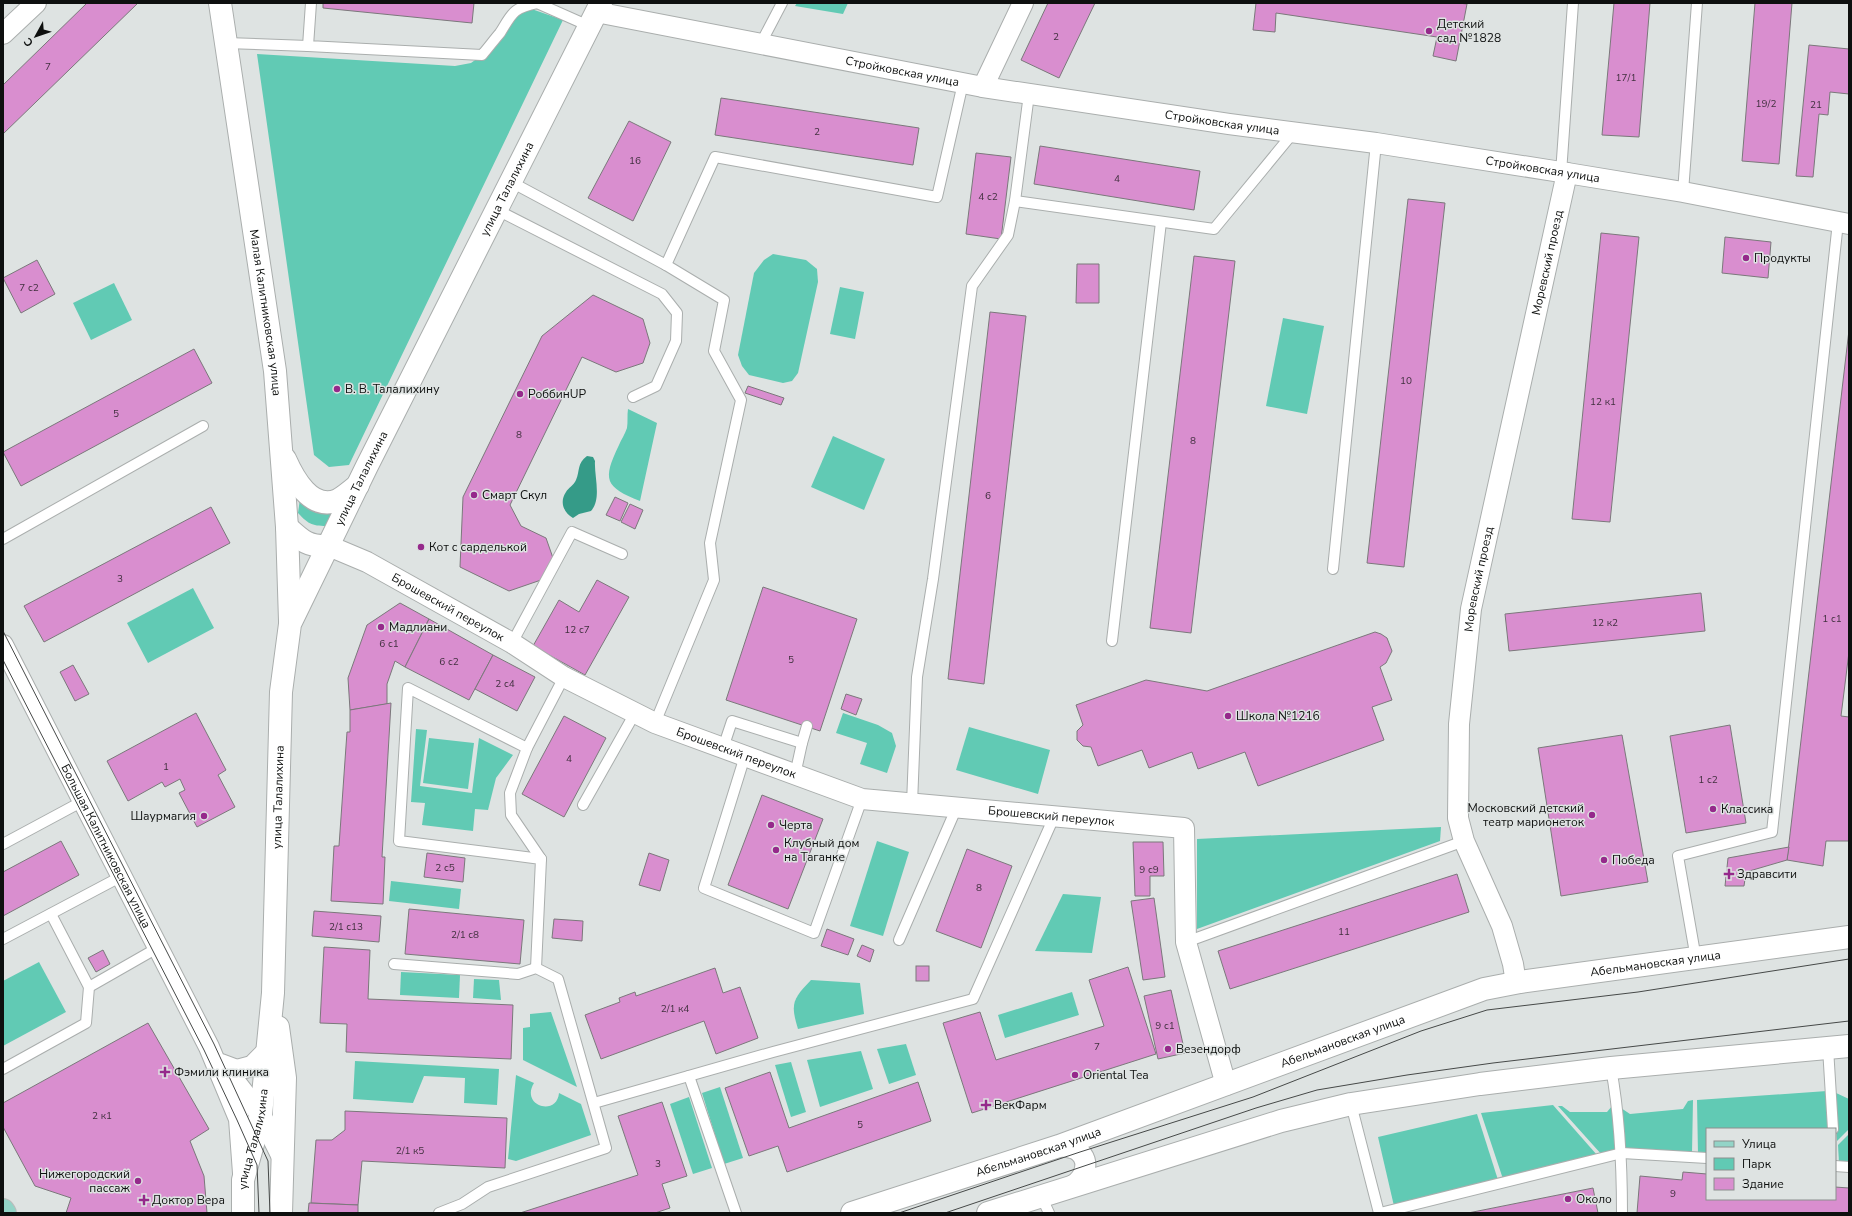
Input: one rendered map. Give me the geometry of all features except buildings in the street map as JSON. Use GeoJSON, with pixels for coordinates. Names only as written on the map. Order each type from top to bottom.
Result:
{"type":"FeatureCollection","features":[{"type":"Feature","properties":{"kind":"street"},"geometry":{"type":"LineString","coordinates":[[3,34],[36,3]]}},
{"type":"Feature","properties":{"kind":"street","name":"Малая Калитниковская улица"},"geometry":{"type":"LineString","coordinates":[[220,3],[275,371],[287,527],[290,624]]}},
{"type":"Feature","properties":{"kind":"street"},"geometry":{"type":"LineString","coordinates":[[983,87],[1022,3]]}},
{"type":"Feature","properties":{"kind":"street","name":"Стройковская улица"},"geometry":{"type":"LineString","coordinates":[[596,14],[983,87],[1293,133],[1376,143],[1683,192],[1844,223]]}},
{"type":"Feature","properties":{"kind":"street","name":"улица Талалихина"},"geometry":{"type":"LineString","coordinates":[[243,1213],[243,1180],[258,1107],[267,1051],[273,993],[281,692],[290,624],[596,14]]}},
{"type":"Feature","properties":{"kind":"street","name":"Моревский проезд"},"geometry":{"type":"LineString","coordinates":[[1516,983],[1513,964],[1502,926],[1464,841],[1458,818],[1459,724],[1471,609],[1564,173]]}},
{"type":"Feature","properties":{"kind":"street"},"geometry":{"type":"LineString","coordinates":[[280,447],[294,480],[301,488],[318,500],[329,502],[337,500],[359,484]]}},
{"type":"Feature","properties":{"kind":"street"},"geometry":{"type":"LineString","coordinates":[[287,527],[303,542],[316,547],[329,546]]}},
{"type":"Feature","properties":{"kind":"street","name":"Брошевский переулок"},"geometry":{"type":"LineString","coordinates":[[329,546],[367,562],[512,643],[564,677],[655,723],[862,799],[956,809],[1184,828],[1186,942]]}},
{"type":"Feature","properties":{"kind":"street","name":"Большая Калитниковская улица"},"geometry":{"type":"LineString","coordinates":[[6,656],[159,947],[209,1047],[239,1119],[243,1180]]}},
{"type":"Feature","properties":{"kind":"street","name":"Абельмановская улица"},"geometry":{"type":"LineString","coordinates":[[852,1213],[1059,1146],[1384,1024],[1484,989],[1516,983],[1849,937]]}},
{"type":"Feature","properties":{"kind":"street"},"geometry":{"type":"LineString","coordinates":[[1186,942],[1226,1084]]}},
{"type":"Feature","properties":{"kind":"street","name":"улица Талалихина"},"geometry":{"type":"LineString","coordinates":[[273,993],[285,1078],[281,1213]]}},
{"type":"Feature","properties":{"kind":"street","name":"Большая Калитниковская улица"},"geometry":{"type":"LineString","coordinates":[[209,1047],[258,1107],[283,1159]]}},
{"type":"Feature","properties":{"kind":"street"},"geometry":{"type":"LineString","coordinates":[[1072,1186],[1281,1121],[1351,1104],[1486,1083],[1611,1068],[1839,1047]]}},
{"type":"Feature","properties":{"kind":"street"},"geometry":{"type":"LineString","coordinates":[[222,1064],[237,1070],[252,1066],[267,1051]]}},
{"type":"Feature","properties":{"kind":"street"},"geometry":{"type":"LineString","coordinates":[[229,1096],[258,1107],[277,1097],[285,1090]]}},
{"type":"Feature","properties":{"kind":"street"},"geometry":{"type":"LineString","coordinates":[[988,1213],[1045,1204],[1083,1177],[1086,1165],[1084,1158],[1074,1149],[1059,1146]]}},
{"type":"Feature","properties":{"kind":"lane"},"geometry":{"type":"LineString","coordinates":[[308,46],[311,3]]}},
{"type":"Feature","properties":{"kind":"lane"},"geometry":{"type":"LineString","coordinates":[[226,43],[482,55],[500,32],[508,17],[523,6],[537,3],[596,14]]}},
{"type":"Feature","properties":{"kind":"lane"},"geometry":{"type":"LineString","coordinates":[[760,45],[782,3]]}},
{"type":"Feature","properties":{"kind":"lane"},"geometry":{"type":"LineString","coordinates":[[1564,173],[1573,3]]}},
{"type":"Feature","properties":{"kind":"lane"},"geometry":{"type":"LineString","coordinates":[[1683,192],[1697,3]]}},
{"type":"Feature","properties":{"kind":"lane"},"geometry":{"type":"LineString","coordinates":[[666,265],[715,156],[937,198],[963,83]]}},
{"type":"Feature","properties":{"kind":"lane"},"geometry":{"type":"LineString","coordinates":[[912,804],[917,677],[933,579],[972,286],[1008,234],[1029,94]]}},
{"type":"Feature","properties":{"kind":"lane"},"geometry":{"type":"LineString","coordinates":[[1014,201],[1214,229],[1293,133]]}},
{"type":"Feature","properties":{"kind":"lane"},"geometry":{"type":"LineString","coordinates":[[1333,569],[1376,143]]}},
{"type":"Feature","properties":{"kind":"lane"},"geometry":{"type":"LineString","coordinates":[[511,182],[666,265],[724,300],[714,351],[741,400],[710,543],[714,580],[655,723]]}},
{"type":"Feature","properties":{"kind":"lane"},"geometry":{"type":"LineString","coordinates":[[497,210],[662,294],[677,313],[676,341],[656,386],[632,397]]}},
{"type":"Feature","properties":{"kind":"lane"},"geometry":{"type":"LineString","coordinates":[[1112,641],[1161,222]]}},
{"type":"Feature","properties":{"kind":"lane"},"geometry":{"type":"LineString","coordinates":[[1696,959],[1678,856],[1772,832],[1844,223]]}},
{"type":"Feature","properties":{"kind":"lane"},"geometry":{"type":"LineString","coordinates":[[3,539],[203,426]]}},
{"type":"Feature","properties":{"kind":"lane"},"geometry":{"type":"LineString","coordinates":[[512,643],[572,532],[622,554]]}},
{"type":"Feature","properties":{"kind":"lane"},"geometry":{"type":"LineString","coordinates":[[536,968],[542,859],[511,815],[510,793],[527,748],[564,677]]}},
{"type":"Feature","properties":{"kind":"lane"},"geometry":{"type":"LineString","coordinates":[[527,748],[408,688],[399,841],[542,859]]}},
{"type":"Feature","properties":{"kind":"lane"},"geometry":{"type":"LineString","coordinates":[[583,805],[635,713]]}},
{"type":"Feature","properties":{"kind":"lane"},"geometry":{"type":"LineString","coordinates":[[723,748],[732,721],[802,743]]}},
{"type":"Feature","properties":{"kind":"lane"},"geometry":{"type":"LineString","coordinates":[[795,775],[807,726]]}},
{"type":"Feature","properties":{"kind":"lane"},"geometry":{"type":"LineString","coordinates":[[745,756],[704,888],[814,933],[862,799]]}},
{"type":"Feature","properties":{"kind":"lane"},"geometry":{"type":"LineString","coordinates":[[3,844],[83,801]]}},
{"type":"Feature","properties":{"kind":"lane"},"geometry":{"type":"LineString","coordinates":[[899,940],[956,809]]}},
{"type":"Feature","properties":{"kind":"lane"},"geometry":{"type":"LineString","coordinates":[[594,1103],[973,999],[1054,817]]}},
{"type":"Feature","properties":{"kind":"lane"},"geometry":{"type":"LineString","coordinates":[[1186,942],[1464,841]]}},
{"type":"Feature","properties":{"kind":"lane"},"geometry":{"type":"LineString","coordinates":[[3,939],[122,876]]}},
{"type":"Feature","properties":{"kind":"lane"},"geometry":{"type":"LineString","coordinates":[[3,1069],[86,1023],[89,987],[51,914]]}},
{"type":"Feature","properties":{"kind":"lane"},"geometry":{"type":"LineString","coordinates":[[89,987],[159,947]]}},
{"type":"Feature","properties":{"kind":"lane"},"geometry":{"type":"LineString","coordinates":[[394,964],[518,974],[536,968],[558,979],[606,1148],[488,1187],[462,1204],[439,1213]]}},
{"type":"Feature","properties":{"kind":"lane"},"geometry":{"type":"LineString","coordinates":[[1833,1128],[1839,1047]]}},
{"type":"Feature","properties":{"kind":"lane"},"geometry":{"type":"LineString","coordinates":[[1611,1068],[1618,1103],[1622,1153],[1622,1213]]}},
{"type":"Feature","properties":{"kind":"lane"},"geometry":{"type":"LineString","coordinates":[[689,1076],[736,1213]]}},
{"type":"Feature","properties":{"kind":"lane"},"geometry":{"type":"LineString","coordinates":[[1351,1104],[1380,1213],[1622,1153],[1706,1158]]}},
{"type":"Feature","properties":{"kind":"lane"},"geometry":{"type":"LineString","coordinates":[[1836,1166],[1849,1167]]}},
{"type":"Feature","properties":{"kind":"green space"},"geometry":{"type":"Polygon","coordinates":[[[797,3],[848,3],[843,14],[795,6],[797,3]]]}},
{"type":"Feature","properties":{"kind":"green space"},"geometry":{"type":"Polygon","coordinates":[[[523,6],[563,20],[349,465],[329,467],[314,455],[257,54],[455,66],[471,63],[482,55],[523,6]]]}},
{"type":"Feature","properties":{"kind":"green space"},"geometry":{"type":"Polygon","coordinates":[[[773,254],[806,260],[817,269],[818,282],[798,373],[792,381],[783,383],[749,375],[742,366],[738,355],[754,273],[764,260],[773,254]]]}},
{"type":"Feature","properties":{"kind":"green space"},"geometry":{"type":"Polygon","coordinates":[[[114,283],[132,320],[91,340],[73,303],[114,283]]]}},
{"type":"Feature","properties":{"kind":"green space"},"geometry":{"type":"Polygon","coordinates":[[[840,287],[864,292],[855,339],[830,334],[840,287]]]}},
{"type":"Feature","properties":{"kind":"green space"},"geometry":{"type":"Polygon","coordinates":[[[1283,318],[1324,326],[1307,414],[1266,406],[1283,318]]]}},
{"type":"Feature","properties":{"kind":"green space"},"geometry":{"type":"Polygon","coordinates":[[[628,409],[657,423],[640,501],[628,496],[613,486],[610,481],[609,474],[610,467],[627,428],[628,409]]]}},
{"type":"Feature","properties":{"kind":"green space"},"geometry":{"type":"Polygon","coordinates":[[[833,436],[885,459],[864,510],[811,487],[833,436]]]}},
{"type":"Feature","properties":{"kind":"green space"},"geometry":{"type":"Polygon","coordinates":[[[300,499],[313,509],[325,511],[337,509],[329,526],[312,524],[302,517],[298,513],[300,499]]]}},
{"type":"Feature","properties":{"kind":"green space"},"geometry":{"type":"Polygon","coordinates":[[[193,588],[214,628],[148,663],[127,623],[193,588]]]}},
{"type":"Feature","properties":{"kind":"green space"},"geometry":{"type":"Polygon","coordinates":[[[843,713],[878,725],[892,733],[896,746],[887,773],[860,764],[867,743],[836,733],[843,713]]]}},
{"type":"Feature","properties":{"kind":"green space"},"geometry":{"type":"Polygon","coordinates":[[[969,727],[1050,750],[1038,794],[956,770],[969,727]]]}},
{"type":"Feature","properties":{"kind":"green space"},"geometry":{"type":"Polygon","coordinates":[[[416,729],[427,730],[420,786],[472,793],[479,738],[513,755],[496,778],[488,810],[475,809],[473,831],[422,825],[425,803],[411,802],[416,729]]]}},
{"type":"Feature","properties":{"kind":"green space"},"geometry":{"type":"Polygon","coordinates":[[[429,738],[474,743],[468,789],[423,783],[429,738]]]}},
{"type":"Feature","properties":{"kind":"green space"},"geometry":{"type":"Polygon","coordinates":[[[1441,827],[1440,841],[1197,929],[1197,839],[1441,827]]]}},
{"type":"Feature","properties":{"kind":"green space"},"geometry":{"type":"Polygon","coordinates":[[[877,841],[909,852],[883,936],[850,926],[877,841]]]}},
{"type":"Feature","properties":{"kind":"green space"},"geometry":{"type":"Polygon","coordinates":[[[391,881],[461,889],[459,909],[389,901],[391,881]]]}},
{"type":"Feature","properties":{"kind":"green space"},"geometry":{"type":"Polygon","coordinates":[[[1063,894],[1101,897],[1092,953],[1035,951],[1063,894]]]}},
{"type":"Feature","properties":{"kind":"green space"},"geometry":{"type":"Polygon","coordinates":[[[39,962],[66,1012],[3,1046],[3,981],[39,962]]]}},
{"type":"Feature","properties":{"kind":"green space"},"geometry":{"type":"Polygon","coordinates":[[[401,972],[460,975],[459,998],[400,995],[401,972]]]}},
{"type":"Feature","properties":{"kind":"green space"},"geometry":{"type":"Polygon","coordinates":[[[474,979],[499,980],[501,1000],[473,998],[474,979]]]}},
{"type":"Feature","properties":{"kind":"green space"},"geometry":{"type":"Polygon","coordinates":[[[811,980],[860,983],[864,1014],[798,1029],[794,1013],[795,1002],[800,992],[811,980]]]}},
{"type":"Feature","properties":{"kind":"green space"},"geometry":{"type":"Polygon","coordinates":[[[1072,992],[1079,1015],[1005,1038],[998,1015],[1072,992]]]}},
{"type":"Feature","properties":{"kind":"green space"},"geometry":{"type":"Polygon","coordinates":[[[551,1012],[577,1087],[523,1060],[523,1028],[530,1027],[530,1014],[551,1012]]]}},
{"type":"Feature","properties":{"kind":"green space"},"geometry":{"type":"Polygon","coordinates":[[[906,1044],[916,1075],[889,1084],[877,1049],[906,1044]]]}},
{"type":"Feature","properties":{"kind":"green space"},"geometry":{"type":"Polygon","coordinates":[[[861,1051],[873,1089],[820,1107],[807,1060],[861,1051]]]}},
{"type":"Feature","properties":{"kind":"green space"},"geometry":{"type":"Polygon","coordinates":[[[355,1061],[499,1069],[497,1105],[464,1103],[465,1078],[424,1076],[413,1103],[353,1099],[355,1061]]]}},
{"type":"Feature","properties":{"kind":"green space"},"geometry":{"type":"Polygon","coordinates":[[[791,1062],[806,1112],[791,1117],[775,1065],[791,1062]]]}},
{"type":"Feature","properties":{"kind":"green space"},"geometry":{"type":"Polygon","coordinates":[[[516,1075],[534,1083],[531,1091],[532,1098],[535,1103],[540,1106],[552,1105],[557,1100],[559,1093],[581,1104],[591,1135],[516,1161],[508,1159],[516,1075]]]}},
{"type":"Feature","properties":{"kind":"green space"},"geometry":{"type":"Polygon","coordinates":[[[720,1087],[743,1158],[724,1164],[702,1093],[720,1087]]]}},
{"type":"Feature","properties":{"kind":"green space"},"geometry":{"type":"Polygon","coordinates":[[[1827,1091],[1829,1128],[1706,1128],[1706,1154],[1698,1154],[1697,1100],[1827,1091]]]}},
{"type":"Feature","properties":{"kind":"green space"},"geometry":{"type":"Polygon","coordinates":[[[1834,1092],[1849,1099],[1849,1129],[1837,1141],[1834,1092]]]}},
{"type":"Feature","properties":{"kind":"green space"},"geometry":{"type":"Polygon","coordinates":[[[689,1097],[712,1168],[693,1174],[670,1104],[689,1097]]]}},
{"type":"Feature","properties":{"kind":"green space"},"geometry":{"type":"Polygon","coordinates":[[[1693,1100],[1692,1153],[1625,1149],[1621,1108],[1630,1114],[1683,1109],[1688,1101],[1693,1100]]]}},
{"type":"Feature","properties":{"kind":"green space"},"geometry":{"type":"Polygon","coordinates":[[[1553,1105],[1597,1155],[1503,1179],[1481,1113],[1553,1105]]]}},
{"type":"Feature","properties":{"kind":"green space"},"geometry":{"type":"Polygon","coordinates":[[[1558,1106],[1562,1106],[1570,1112],[1607,1112],[1612,1106],[1614,1106],[1618,1150],[1602,1155],[1558,1106]]]}},
{"type":"Feature","properties":{"kind":"green space"},"geometry":{"type":"Polygon","coordinates":[[[1477,1114],[1498,1180],[1394,1206],[1378,1137],[1477,1114]]]}},
{"type":"Feature","properties":{"kind":"green space"},"geometry":{"type":"Polygon","coordinates":[[[1849,1134],[1849,1163],[1839,1163],[1838,1145],[1849,1134]]]}},
{"type":"Feature","properties":{"kind":"shaded area"},"geometry":{"type":"Polygon","coordinates":[[[587,456],[593,457],[595,461],[597,487],[596,500],[591,511],[579,514],[573,518],[565,510],[563,500],[567,491],[576,480],[582,461],[587,456]]]}},
{"type":"Feature","properties":{"kind":"tram line"},"geometry":{"type":"LineString","coordinates":[[3,631],[214,1044],[268,1161],[270,1213]]}},
{"type":"Feature","properties":{"kind":"tram line"},"geometry":{"type":"LineString","coordinates":[[3,660],[204,1050],[237,1120],[257,1165],[259,1213]]}},
{"type":"Feature","properties":{"kind":"tram line"},"geometry":{"type":"LineString","coordinates":[[899,1213],[1080,1152],[1253,1097],[1421,1031],[1487,1010],[1638,992],[1849,959]]}},
{"type":"Feature","properties":{"kind":"tram line"},"geometry":{"type":"LineString","coordinates":[[945,1213],[1256,1108],[1317,1090],[1493,1063],[1849,1021]]}},
{"type":"Feature","properties":{"kind":"place","name":"Детский сад №1828"},"geometry":{"type":"Point","coordinates":[1429,31]}},
{"type":"Feature","properties":{"kind":"place","name":"Продукты"},"geometry":{"type":"Point","coordinates":[1746,258]}},
{"type":"Feature","properties":{"kind":"place","name":"В. В. Талалихину"},"geometry":{"type":"Point","coordinates":[337,389]}},
{"type":"Feature","properties":{"kind":"place","name":"РоббинUP"},"geometry":{"type":"Point","coordinates":[520,394]}},
{"type":"Feature","properties":{"kind":"place","name":"Смарт Скул"},"geometry":{"type":"Point","coordinates":[474,495]}},
{"type":"Feature","properties":{"kind":"place","name":"Кот с сарделькой"},"geometry":{"type":"Point","coordinates":[421,547]}},
{"type":"Feature","properties":{"kind":"place","name":"Мадлиани"},"geometry":{"type":"Point","coordinates":[381,627]}},
{"type":"Feature","properties":{"kind":"place","name":"Школа №1216"},"geometry":{"type":"Point","coordinates":[1228,716]}},
{"type":"Feature","properties":{"kind":"place","name":"Классика"},"geometry":{"type":"Point","coordinates":[1713,809]}},
{"type":"Feature","properties":{"kind":"place","name":"Московский детский театр марионеток"},"geometry":{"type":"Point","coordinates":[1592,815]}},
{"type":"Feature","properties":{"kind":"place","name":"Шаурмагия"},"geometry":{"type":"Point","coordinates":[204,816]}},
{"type":"Feature","properties":{"kind":"place","name":"Черта"},"geometry":{"type":"Point","coordinates":[771,825]}},
{"type":"Feature","properties":{"kind":"place","name":"Клубный дом на Таганке"},"geometry":{"type":"Point","coordinates":[776,850]}},
{"type":"Feature","properties":{"kind":"place","name":"Победа"},"geometry":{"type":"Point","coordinates":[1604,860]}},
{"type":"Feature","properties":{"kind":"place","name":"Здравсити"},"geometry":{"type":"Point","coordinates":[1729,874]}},
{"type":"Feature","properties":{"kind":"place","name":"Везендорф"},"geometry":{"type":"Point","coordinates":[1168,1049]}},
{"type":"Feature","properties":{"kind":"place","name":"Фэмили клиника"},"geometry":{"type":"Point","coordinates":[165,1072]}},
{"type":"Feature","properties":{"kind":"place","name":"Oriental Tea"},"geometry":{"type":"Point","coordinates":[1075,1075]}},
{"type":"Feature","properties":{"kind":"place","name":"ВекФарм"},"geometry":{"type":"Point","coordinates":[986,1105]}},
{"type":"Feature","properties":{"kind":"place","name":"Нижегородский пассаж"},"geometry":{"type":"Point","coordinates":[138,1181]}},
{"type":"Feature","properties":{"kind":"place","name":"Около"},"geometry":{"type":"Point","coordinates":[1568,1199]}},
{"type":"Feature","properties":{"kind":"place","name":"Доктор Вера"},"geometry":{"type":"Point","coordinates":[144,1200]}}]}
